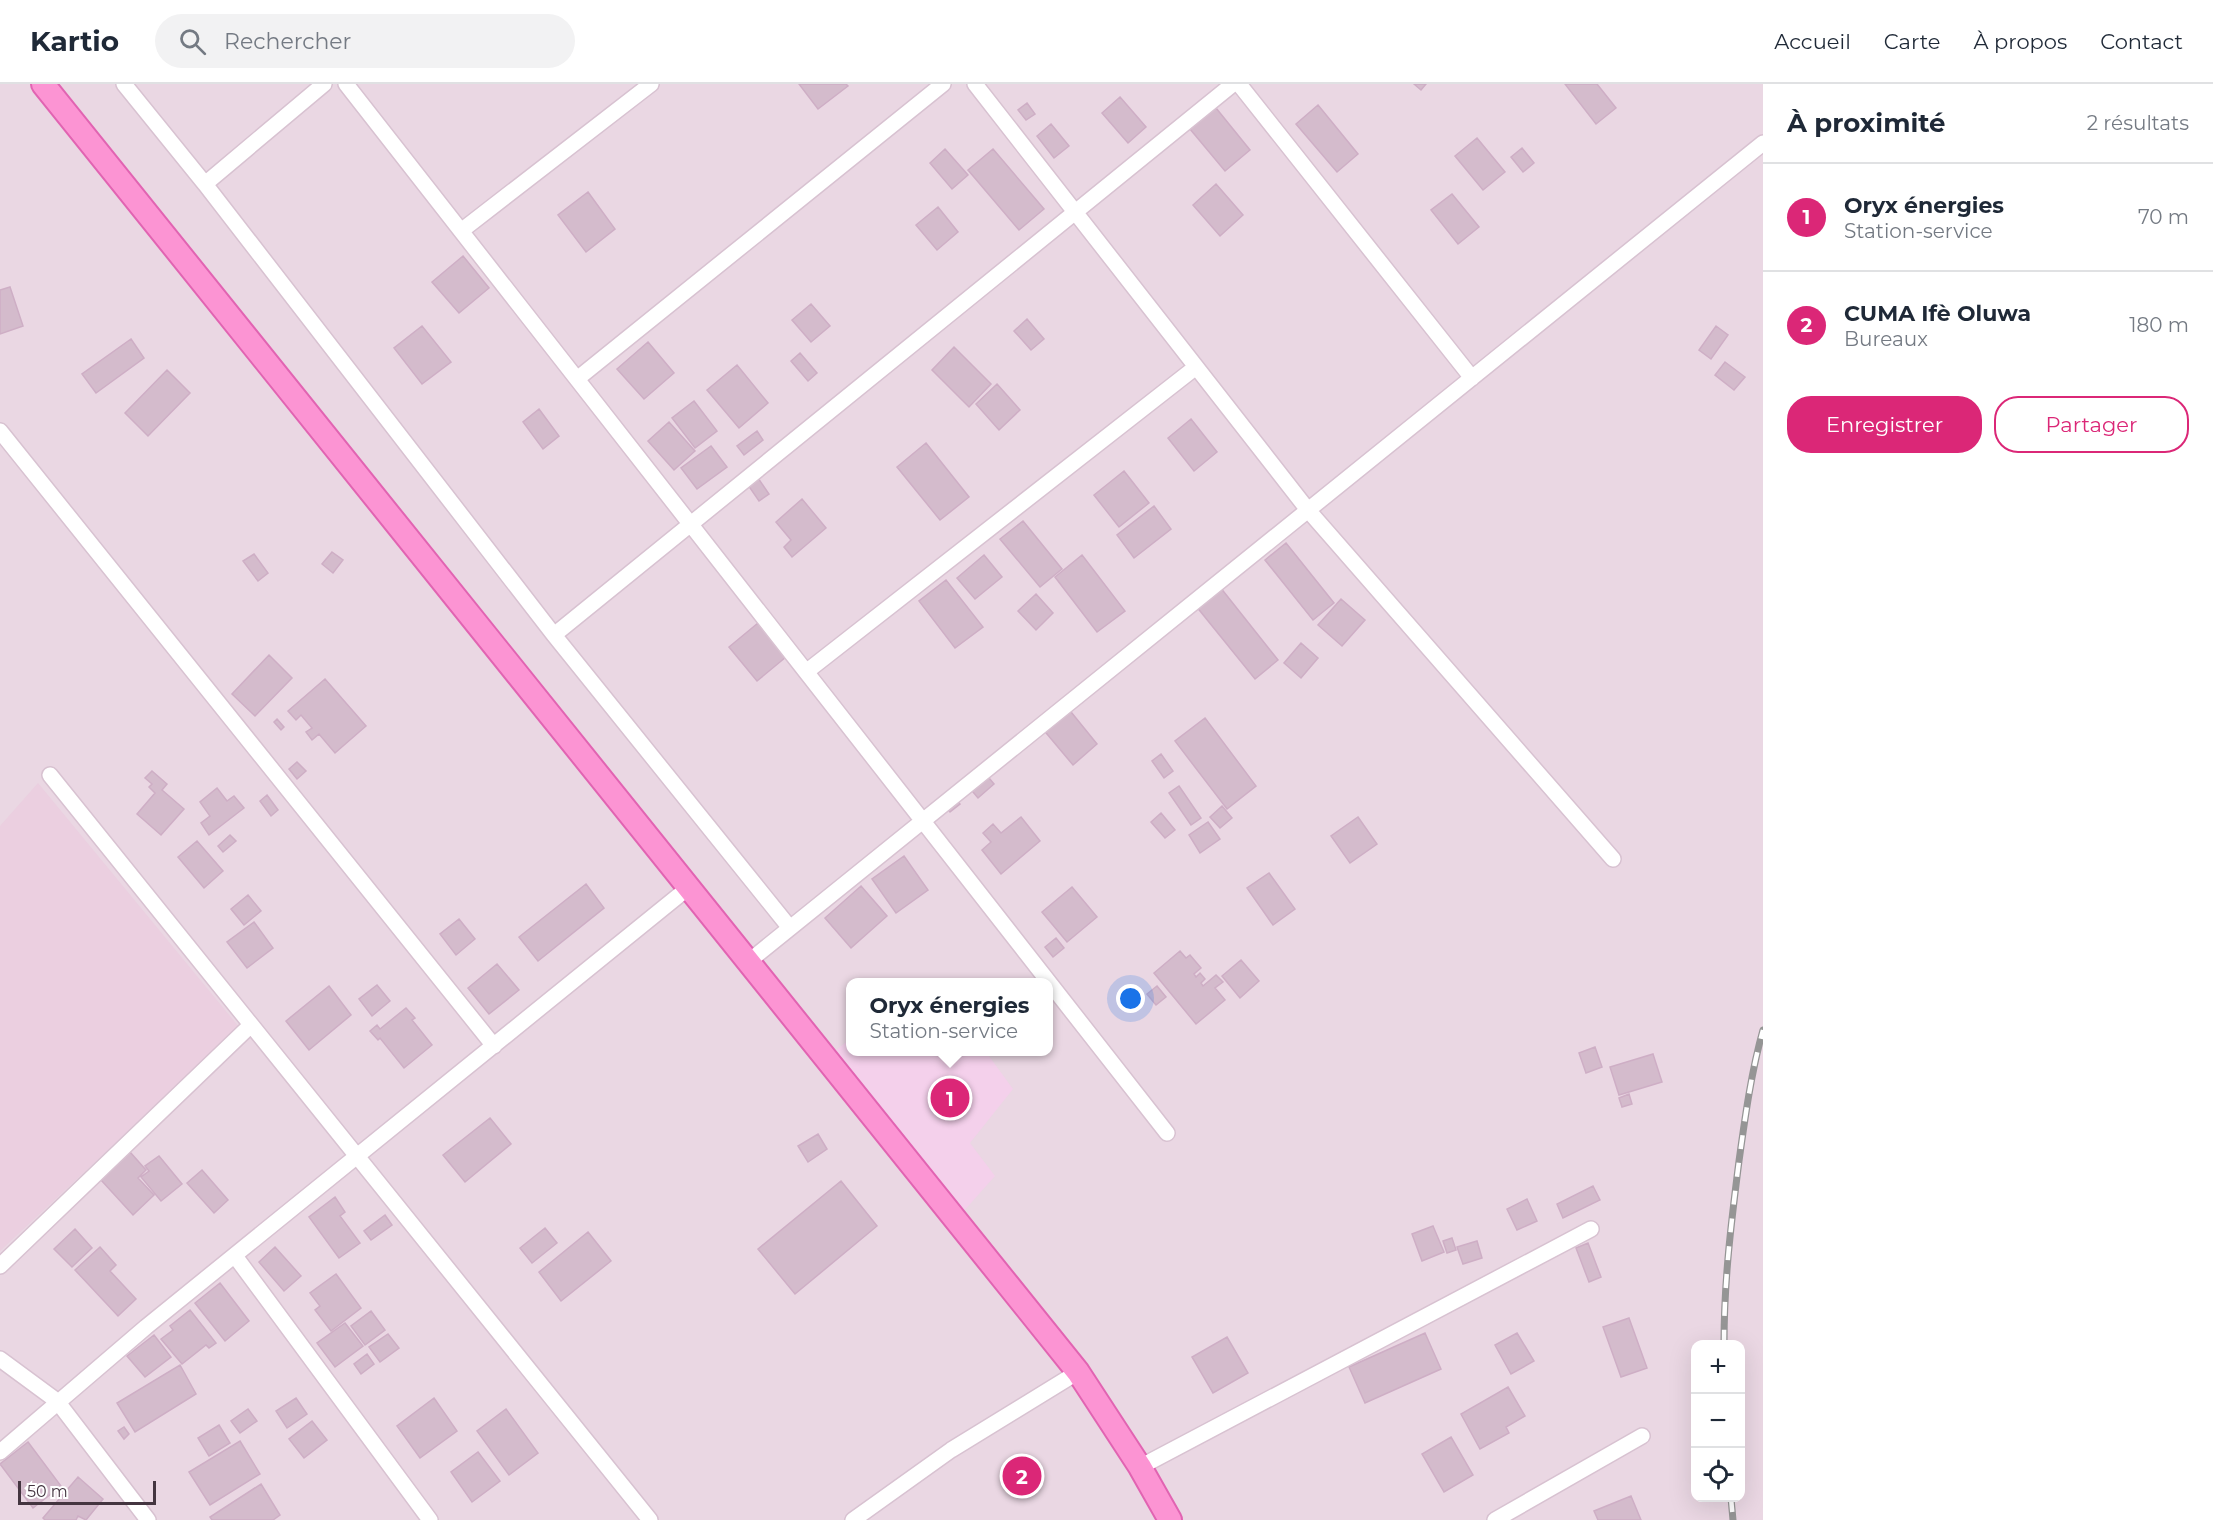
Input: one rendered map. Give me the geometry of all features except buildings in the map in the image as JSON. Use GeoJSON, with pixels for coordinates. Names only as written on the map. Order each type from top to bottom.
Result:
{"type":"FeatureCollection","features":[{"type":"Feature","properties":{"kind":"main road"},"geometry":{"type":"LineString","coordinates":[[43,84],[1078,1372],[1140,1467],[1170,1520]]}},
{"type":"Feature","properties":{"kind":"street"},"geometry":{"type":"LineString","coordinates":[[124,84],[205,184],[554,635],[790,928]]}},
{"type":"Feature","properties":{"kind":"street"},"geometry":{"type":"LineString","coordinates":[[205,184],[324,84]]}},
{"type":"Feature","properties":{"kind":"street"},"geometry":{"type":"LineString","coordinates":[[346,84],[1046,978]]}},
{"type":"Feature","properties":{"kind":"street"},"geometry":{"type":"LineString","coordinates":[[461,231],[651,84]]}},
{"type":"Feature","properties":{"kind":"street"},"geometry":{"type":"LineString","coordinates":[[578,379],[943,84]]}},
{"type":"Feature","properties":{"kind":"street"},"geometry":{"type":"LineString","coordinates":[[975,84],[1308,510],[1613,859]]}},
{"type":"Feature","properties":{"kind":"street"},"geometry":{"type":"LineString","coordinates":[[554,635],[1233,84]]}},
{"type":"Feature","properties":{"kind":"street"},"geometry":{"type":"LineString","coordinates":[[1239,84],[1472,378]]}},
{"type":"Feature","properties":{"kind":"street"},"geometry":{"type":"LineString","coordinates":[[748,962],[1763,143]]}},
{"type":"Feature","properties":{"kind":"street"},"geometry":{"type":"LineString","coordinates":[[806,672],[1196,367]]}},
{"type":"Feature","properties":{"kind":"street"},"geometry":{"type":"LineString","coordinates":[[0,431],[494,1046]]}},
{"type":"Feature","properties":{"kind":"street"},"geometry":{"type":"LineString","coordinates":[[50,775],[651,1520]]}},
{"type":"Feature","properties":{"kind":"street"},"geometry":{"type":"LineString","coordinates":[[0,1452],[57,1401],[688,888]]}},
{"type":"Feature","properties":{"kind":"street"},"geometry":{"type":"LineString","coordinates":[[1053,987],[1167,1133]]}},
{"type":"Feature","properties":{"kind":"street"},"geometry":{"type":"LineString","coordinates":[[0,1266],[251,1025]]}},
{"type":"Feature","properties":{"kind":"street"},"geometry":{"type":"LineString","coordinates":[[1140,1467],[1591,1229]]}},
{"type":"Feature","properties":{"kind":"street"},"geometry":{"type":"LineString","coordinates":[[235,1256],[430,1520]]}},
{"type":"Feature","properties":{"kind":"street"},"geometry":{"type":"LineString","coordinates":[[0,1359],[57,1401],[148,1520]]}},
{"type":"Feature","properties":{"kind":"street"},"geometry":{"type":"LineString","coordinates":[[853,1520],[951,1450],[1078,1372]]}},
{"type":"Feature","properties":{"kind":"street"},"geometry":{"type":"LineString","coordinates":[[1495,1520],[1641,1436]]}},
{"type":"Feature","properties":{"kind":"shaded area"},"geometry":{"type":"Polygon","coordinates":[[[0,84],[1763,84],[1763,1520],[0,1520],[0,84]]]}},
{"type":"Feature","properties":{"kind":"shaded area"},"geometry":{"type":"Polygon","coordinates":[[[38,783],[239,1027],[0,1251],[0,826],[38,783]]]}},
{"type":"Feature","properties":{"kind":"shaded area"},"geometry":{"type":"Polygon","coordinates":[[[846,1042],[846,1056],[989,1056],[1013,1089],[970,1143],[995,1176],[963,1212],[835,1051],[846,1042]]]}},
{"type":"Feature","properties":{"kind":"railway"},"geometry":{"type":"LineString","coordinates":[[1724,1340],[1727,1275],[1736,1184],[1749,1096],[1763,1030]]}},
{"type":"Feature","properties":{"kind":"railway"},"geometry":{"type":"LineString","coordinates":[[1731,1502],[1733,1520]]}},
{"type":"Feature","properties":{"kind":"place","name":"Oryx énergies"},"geometry":{"type":"Point","coordinates":[950,1098]}},
{"type":"Feature","properties":{"kind":"place","name":"CUMA Ifè Oluwa"},"geometry":{"type":"Point","coordinates":[1022,1476]}}]}
